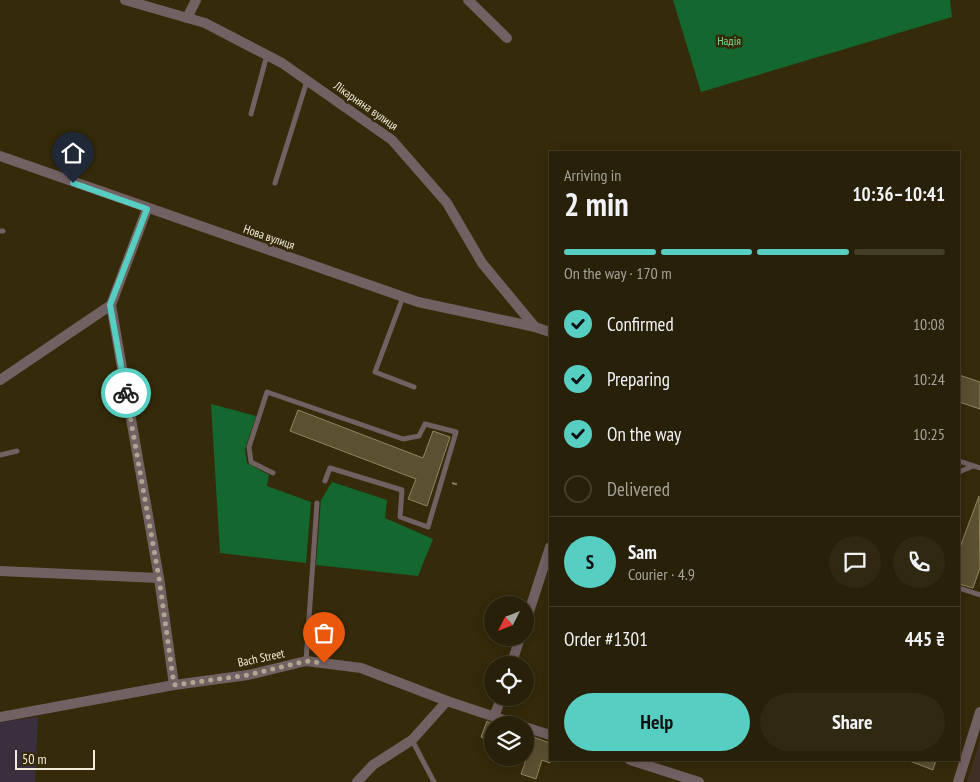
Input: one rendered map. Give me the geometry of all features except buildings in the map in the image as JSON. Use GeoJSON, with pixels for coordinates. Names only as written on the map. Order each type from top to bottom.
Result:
{"type":"FeatureCollection","features":[{"type":"Feature","properties":{"kind":"street","name":"Лікарняна вулиця"},"geometry":{"type":"LineString","coordinates":[[125,0],[205,23],[267,55],[307,80],[392,140],[447,203],[482,263],[535,327]]}},
{"type":"Feature","properties":{"kind":"street"},"geometry":{"type":"LineString","coordinates":[[187,18],[196,0]]}},
{"type":"Feature","properties":{"kind":"street"},"geometry":{"type":"LineString","coordinates":[[468,0],[507,38]]}},
{"type":"Feature","properties":{"kind":"street","name":"Нова вулиця"},"geometry":{"type":"LineString","coordinates":[[0,156],[147,209],[418,302],[535,327]]}},
{"type":"Feature","properties":{"kind":"street"},"geometry":{"type":"LineString","coordinates":[[147,209],[110,305],[159,578],[174,685]]}},
{"type":"Feature","properties":{"kind":"street"},"geometry":{"type":"LineString","coordinates":[[0,380],[110,305]]}},
{"type":"Feature","properties":{"kind":"street"},"geometry":{"type":"LineString","coordinates":[[535,327],[549,332]]}},
{"type":"Feature","properties":{"kind":"street"},"geometry":{"type":"LineString","coordinates":[[534,599],[547,564]]}},
{"type":"Feature","properties":{"kind":"street"},"geometry":{"type":"LineString","coordinates":[[0,571],[159,578]]}},
{"type":"Feature","properties":{"kind":"street","name":"Bach Street"},"geometry":{"type":"LineString","coordinates":[[0,717],[174,685],[248,675],[306,661],[361,668],[446,701],[491,716]]}},
{"type":"Feature","properties":{"kind":"street"},"geometry":{"type":"LineString","coordinates":[[357,782],[373,765],[412,740],[446,701]]}},
{"type":"Feature","properties":{"kind":"street"},"geometry":{"type":"LineString","coordinates":[[958,782],[980,712]]}},
{"type":"Feature","properties":{"kind":"street"},"geometry":{"type":"LineString","coordinates":[[534,730],[549,735]]}},
{"type":"Feature","properties":{"kind":"street"},"geometry":{"type":"LineString","coordinates":[[633,761],[699,782]]}},
{"type":"Feature","properties":{"kind":"lane"},"geometry":{"type":"LineString","coordinates":[[250,114],[267,55]]}},
{"type":"Feature","properties":{"kind":"lane"},"geometry":{"type":"LineString","coordinates":[[275,182],[307,80]]}},
{"type":"Feature","properties":{"kind":"lane"},"geometry":{"type":"LineString","coordinates":[[403,296],[375,372],[414,387]]}},
{"type":"Feature","properties":{"kind":"lane"},"geometry":{"type":"LineString","coordinates":[[274,473],[251,462],[249,447],[267,392],[404,439],[419,436],[425,424],[456,432],[428,527],[400,517],[402,490],[330,468],[325,481]]}},
{"type":"Feature","properties":{"kind":"lane"},"geometry":{"type":"LineString","coordinates":[[0,455],[17,450]]}},
{"type":"Feature","properties":{"kind":"lane"},"geometry":{"type":"LineString","coordinates":[[960,461],[980,468]]}},
{"type":"Feature","properties":{"kind":"lane"},"geometry":{"type":"LineString","coordinates":[[960,472],[973,466]]}},
{"type":"Feature","properties":{"kind":"lane"},"geometry":{"type":"LineString","coordinates":[[306,661],[317,503]]}},
{"type":"Feature","properties":{"kind":"lane"},"geometry":{"type":"LineString","coordinates":[[960,588],[980,595]]}},
{"type":"Feature","properties":{"kind":"lane"},"geometry":{"type":"LineString","coordinates":[[412,740],[434,782]]}},
{"type":"Feature","properties":{"kind":"path"},"geometry":{"type":"LineString","coordinates":[[452,483],[459,485]]}},
{"type":"Feature","properties":{"kind":"shaded area"},"geometry":{"type":"Polygon","coordinates":[[[38,717],[35,782],[0,782],[0,722],[38,717]]]}},
{"type":"Feature","properties":{"kind":"shaded area"},"geometry":{"type":"Polygon","coordinates":[[[980,741],[980,782],[967,782],[980,741]]]}},
{"type":"Feature","properties":{"kind":"green space","name":"Надія"},"geometry":{"type":"Polygon","coordinates":[[[673,0],[950,0],[952,17],[701,92],[673,0]]]}},
{"type":"Feature","properties":{"kind":"green space"},"geometry":{"type":"Polygon","coordinates":[[[211,404],[256,416],[245,449],[247,463],[269,475],[267,486],[311,502],[306,563],[220,553],[211,404]]]}},
{"type":"Feature","properties":{"kind":"green space"},"geometry":{"type":"Polygon","coordinates":[[[332,482],[387,500],[385,518],[433,539],[418,576],[316,565],[321,500],[332,482]]]}},
{"type":"Feature","properties":{"kind":"way so far"},"geometry":{"type":"LineString","coordinates":[[126,393],[159,578],[174,685],[248,675],[306,661],[324,663]]}},
{"type":"Feature","properties":{"kind":"route"},"geometry":{"type":"LineString","coordinates":[[73,183],[147,209],[110,305],[126,393]]}}]}
